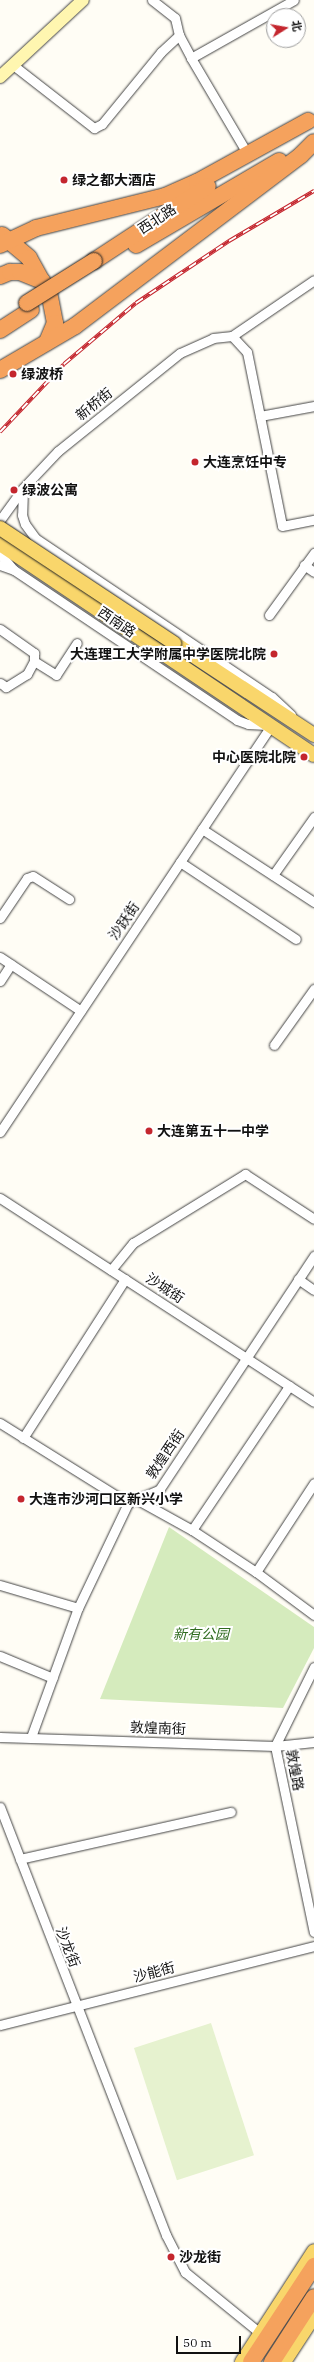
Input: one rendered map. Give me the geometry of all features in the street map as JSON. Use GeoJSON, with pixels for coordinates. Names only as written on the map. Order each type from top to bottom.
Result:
{"type":"FeatureCollection","features":[{"type":"Feature","properties":{"kind":"highway"},"geometry":{"type":"LineString","coordinates":[[3,240],[69,219],[165,196],[197,182],[311,119]]}},
{"type":"Feature","properties":{"kind":"highway","name":"西北路"},"geometry":{"type":"LineString","coordinates":[[0,330],[29,307],[96,264],[311,119]]}},
{"type":"Feature","properties":{"kind":"highway","name":"西北路"},"geometry":{"type":"LineString","coordinates":[[96,264],[314,139]]}},
{"type":"Feature","properties":{"kind":"highway"},"geometry":{"type":"LineString","coordinates":[[0,370],[81,321],[301,155],[314,142]]}},
{"type":"Feature","properties":{"kind":"highway"},"geometry":{"type":"LineString","coordinates":[[3,240],[29,258],[49,292],[55,323],[47,342]]}},
{"type":"Feature","properties":{"kind":"highway"},"geometry":{"type":"LineString","coordinates":[[0,276],[10,272],[20,272],[42,281]]}},
{"type":"Feature","properties":{"kind":"highway","name":"西北路"},"geometry":{"type":"LineString","coordinates":[[0,320],[29,307]]}},
{"type":"Feature","properties":{"kind":"highway"},"geometry":{"type":"LineString","coordinates":[[251,2362],[314,2266]]}},
{"type":"Feature","properties":{"kind":"highway"},"geometry":{"type":"LineString","coordinates":[[272,2362],[314,2297]]}},
{"type":"Feature","properties":{"kind":"main road","name":"西南路"},"geometry":{"type":"LineString","coordinates":[[0,528],[309,732]]}},
{"type":"Feature","properties":{"kind":"main road","name":"西南路"},"geometry":{"type":"LineString","coordinates":[[0,544],[314,754]]}},
{"type":"Feature","properties":{"kind":"main road"},"geometry":{"type":"LineString","coordinates":[[242,2362],[314,2251]]}},
{"type":"Feature","properties":{"kind":"main road"},"geometry":{"type":"LineString","coordinates":[[284,2362],[314,2317]]}},
{"type":"Feature","properties":{"kind":"street"},"geometry":{"type":"LineString","coordinates":[[0,77],[83,0]]}},
{"type":"Feature","properties":{"kind":"street"},"geometry":{"type":"LineString","coordinates":[[152,0],[175,18],[180,35],[191,58],[247,153]]}},
{"type":"Feature","properties":{"kind":"street"},"geometry":{"type":"LineString","coordinates":[[191,58],[294,0]]}},
{"type":"Feature","properties":{"kind":"street"},"geometry":{"type":"LineString","coordinates":[[13,65],[94,128],[102,124],[161,52],[180,35]]}},
{"type":"Feature","properties":{"kind":"street"},"geometry":{"type":"LineString","coordinates":[[314,280],[232,336],[247,352],[282,526],[314,520]]}},
{"type":"Feature","properties":{"kind":"street","name":"新桥街"},"geometry":{"type":"LineString","coordinates":[[0,520],[23,488],[58,451],[180,353],[213,338],[232,336]]}},
{"type":"Feature","properties":{"kind":"street"},"geometry":{"type":"LineString","coordinates":[[260,416],[314,406]]}},
{"type":"Feature","properties":{"kind":"street"},"geometry":{"type":"LineString","coordinates":[[23,488],[22,515],[25,524],[35,538],[272,697],[309,732]]}},
{"type":"Feature","properties":{"kind":"street"},"geometry":{"type":"LineString","coordinates":[[0,537],[35,538]]}},
{"type":"Feature","properties":{"kind":"street"},"geometry":{"type":"LineString","coordinates":[[269,615],[314,553]]}},
{"type":"Feature","properties":{"kind":"street"},"geometry":{"type":"LineString","coordinates":[[0,554],[14,570],[237,720],[248,724],[271,725]]}},
{"type":"Feature","properties":{"kind":"street"},"geometry":{"type":"LineString","coordinates":[[304,565],[314,572]]}},
{"type":"Feature","properties":{"kind":"street"},"geometry":{"type":"LineString","coordinates":[[0,566],[14,570]]}},
{"type":"Feature","properties":{"kind":"street"},"geometry":{"type":"LineString","coordinates":[[0,629],[34,653],[34,662],[27,674],[18,681],[6,687],[0,684]]}},
{"type":"Feature","properties":{"kind":"street"},"geometry":{"type":"LineString","coordinates":[[34,662],[56,675],[77,643]]}},
{"type":"Feature","properties":{"kind":"street","name":"沙跃街"},"geometry":{"type":"LineString","coordinates":[[0,1132],[271,725]]}},
{"type":"Feature","properties":{"kind":"street"},"geometry":{"type":"LineString","coordinates":[[273,875],[314,817]]}},
{"type":"Feature","properties":{"kind":"street"},"geometry":{"type":"LineString","coordinates":[[202,828],[314,902]]}},
{"type":"Feature","properties":{"kind":"street"},"geometry":{"type":"LineString","coordinates":[[180,862],[296,939]]}},
{"type":"Feature","properties":{"kind":"street"},"geometry":{"type":"LineString","coordinates":[[0,918],[28,878],[33,876],[69,899]]}},
{"type":"Feature","properties":{"kind":"street"},"geometry":{"type":"LineString","coordinates":[[0,957],[80,1011]]}},
{"type":"Feature","properties":{"kind":"street"},"geometry":{"type":"LineString","coordinates":[[0,981],[11,964]]}},
{"type":"Feature","properties":{"kind":"street"},"geometry":{"type":"LineString","coordinates":[[274,1045],[314,989]]}},
{"type":"Feature","properties":{"kind":"street"},"geometry":{"type":"LineString","coordinates":[[111,1270],[133,1242],[245,1174],[314,1219]]}},
{"type":"Feature","properties":{"kind":"street","name":"沙城街"},"geometry":{"type":"LineString","coordinates":[[0,1198],[314,1402]]}},
{"type":"Feature","properties":{"kind":"street","name":"敦煌西街"},"geometry":{"type":"LineString","coordinates":[[132,1501],[159,1490],[245,1357],[314,1256]]}},
{"type":"Feature","properties":{"kind":"street"},"geometry":{"type":"LineString","coordinates":[[23,1438],[124,1279]]}},
{"type":"Feature","properties":{"kind":"street"},"geometry":{"type":"LineString","coordinates":[[298,1279],[314,1290]]}},
{"type":"Feature","properties":{"kind":"street"},"geometry":{"type":"LineString","coordinates":[[192,1530],[290,1386]]}},
{"type":"Feature","properties":{"kind":"street"},"geometry":{"type":"LineString","coordinates":[[0,1423],[23,1438],[132,1501],[192,1530],[256,1572],[314,1615]]}},
{"type":"Feature","properties":{"kind":"street"},"geometry":{"type":"LineString","coordinates":[[256,1572],[314,1483]]}},
{"type":"Feature","properties":{"kind":"street"},"geometry":{"type":"LineString","coordinates":[[32,1737],[78,1608],[132,1501]]}},
{"type":"Feature","properties":{"kind":"street"},"geometry":{"type":"LineString","coordinates":[[0,1585],[78,1608]]}},
{"type":"Feature","properties":{"kind":"street"},"geometry":{"type":"LineString","coordinates":[[0,1656],[53,1678]]}},
{"type":"Feature","properties":{"kind":"street","name":"敦煌路"},"geometry":{"type":"LineString","coordinates":[[314,1667],[275,1746],[314,1932]]}},
{"type":"Feature","properties":{"kind":"street","name":"敦煌南街"},"geometry":{"type":"LineString","coordinates":[[0,1736],[275,1746],[314,1742]]}},
{"type":"Feature","properties":{"kind":"street","name":"沙龙街"},"geometry":{"type":"LineString","coordinates":[[0,1807],[75,2006],[166,2235],[186,2272],[260,2334]]}},
{"type":"Feature","properties":{"kind":"street"},"geometry":{"type":"LineString","coordinates":[[20,1859],[231,1812]]}},
{"type":"Feature","properties":{"kind":"street","name":"沙能街"},"geometry":{"type":"LineString","coordinates":[[0,2025],[314,1946]]}},
{"type":"Feature","properties":{"kind":"green space","name":"新有公园"},"geometry":{"type":"Polygon","coordinates":[[[169,1527],[314,1627],[314,1648],[283,1708],[100,1699],[169,1527]]]}},
{"type":"Feature","properties":{"kind":"green space"},"geometry":{"type":"Polygon","coordinates":[[[211,2023],[254,2155],[177,2180],[134,2048],[211,2023]]]}},
{"type":"Feature","properties":{"kind":"railway"},"geometry":{"type":"LineString","coordinates":[[0,432],[64,364],[136,303],[229,241],[314,191]]}},
{"type":"Feature","properties":{"kind":"place","name":"绿之都大酒店"},"geometry":{"type":"Point","coordinates":[64,180]}},
{"type":"Feature","properties":{"kind":"place","name":"绿波桥"},"geometry":{"type":"Point","coordinates":[13,374]}},
{"type":"Feature","properties":{"kind":"place","name":"大连烹饪中专"},"geometry":{"type":"Point","coordinates":[195,462]}},
{"type":"Feature","properties":{"kind":"place","name":"绿波公寓"},"geometry":{"type":"Point","coordinates":[14,490]}},
{"type":"Feature","properties":{"kind":"place","name":"大连理工大学附属中学医院北院"},"geometry":{"type":"Point","coordinates":[274,654]}},
{"type":"Feature","properties":{"kind":"place","name":"中心医院北院"},"geometry":{"type":"Point","coordinates":[304,757]}},
{"type":"Feature","properties":{"kind":"place","name":"大连第五十一中学"},"geometry":{"type":"Point","coordinates":[149,1131]}},
{"type":"Feature","properties":{"kind":"place","name":"大连市沙河口区新兴小学"},"geometry":{"type":"Point","coordinates":[21,1499]}},
{"type":"Feature","properties":{"kind":"place","name":"沙龙街"},"geometry":{"type":"Point","coordinates":[171,2257]}}]}
